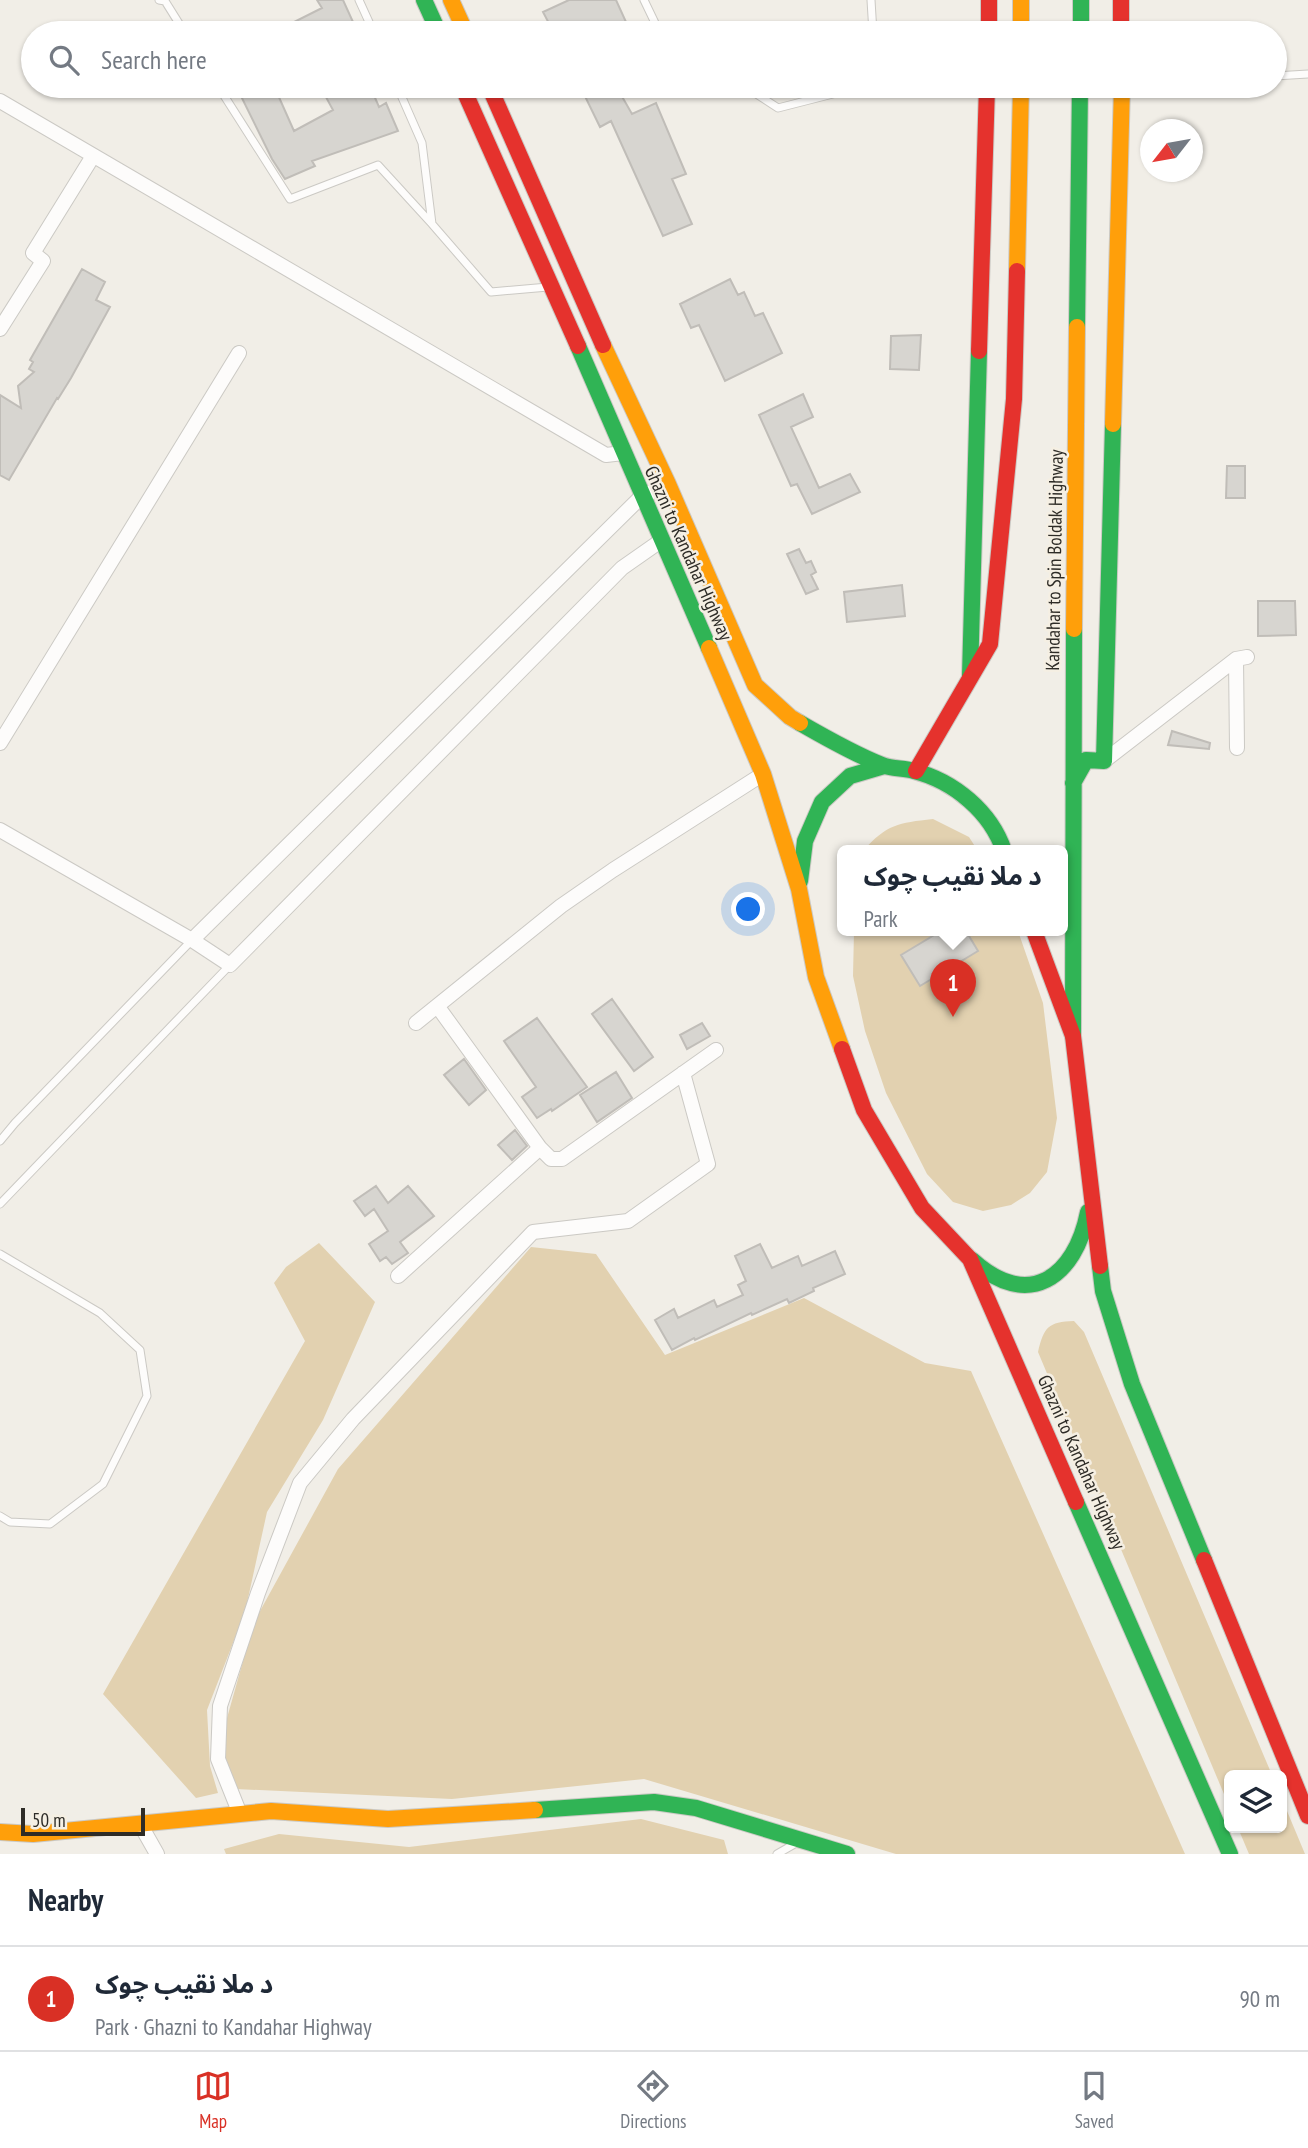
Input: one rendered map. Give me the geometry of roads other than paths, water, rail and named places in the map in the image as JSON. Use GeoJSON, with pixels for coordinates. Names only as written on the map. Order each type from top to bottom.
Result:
{"type":"FeatureCollection","features":[{"type":"Feature","properties":{"kind":"main road"},"geometry":{"type":"LineString","coordinates":[[424,0],[434,21]]}},
{"type":"Feature","properties":{"kind":"main road"},"geometry":{"type":"LineString","coordinates":[[451,0],[461,21]]}},
{"type":"Feature","properties":{"kind":"main road"},"geometry":{"type":"LineString","coordinates":[[989,0],[989,21]]}},
{"type":"Feature","properties":{"kind":"main road"},"geometry":{"type":"LineString","coordinates":[[1021,0],[1021,21]]}},
{"type":"Feature","properties":{"kind":"main road"},"geometry":{"type":"LineString","coordinates":[[1081,0],[1081,21]]}},
{"type":"Feature","properties":{"kind":"main road"},"geometry":{"type":"LineString","coordinates":[[1121,0],[1121,21]]}},
{"type":"Feature","properties":{"kind":"main road","name":"Ghazni to Kandahar Highway"},"geometry":{"type":"LineString","coordinates":[[467,98],[552,286],[763,774],[799,890]]}},
{"type":"Feature","properties":{"kind":"main road","name":"Ghazni to Kandahar Highway"},"geometry":{"type":"LineString","coordinates":[[494,98],[755,685],[790,717],[884,766],[916,771],[942,782],[977,805],[1002,845]]}},
{"type":"Feature","properties":{"kind":"main road"},"geometry":{"type":"LineString","coordinates":[[970,679],[987,98]]}},
{"type":"Feature","properties":{"kind":"main road"},"geometry":{"type":"LineString","coordinates":[[916,771],[990,644],[1014,399],[1021,98]]}},
{"type":"Feature","properties":{"kind":"main road","name":"Kandahar to Spin Boldak Highway"},"geometry":{"type":"LineString","coordinates":[[1073,1036],[1080,98]]}},
{"type":"Feature","properties":{"kind":"main road"},"geometry":{"type":"LineString","coordinates":[[1073,783],[1086,760],[1104,761],[1122,98]]}},
{"type":"Feature","properties":{"kind":"main road","name":"Ghazni to Kandahar Highway"},"geometry":{"type":"LineString","coordinates":[[799,890],[805,841],[822,802],[850,776],[884,766]]}},
{"type":"Feature","properties":{"kind":"main road"},"geometry":{"type":"LineString","coordinates":[[799,890],[816,977],[864,1110],[922,1208],[970,1259],[996,1279],[1028,1286],[1053,1278],[1072,1261],[1086,1231],[1091,1193]]}},
{"type":"Feature","properties":{"kind":"main road"},"geometry":{"type":"LineString","coordinates":[[1036,936],[1073,1036],[1103,1291],[1132,1384],[1308,1816]]}},
{"type":"Feature","properties":{"kind":"main road","name":"Ghazni to Kandahar Highway"},"geometry":{"type":"LineString","coordinates":[[970,1259],[1230,1854]]}},
{"type":"Feature","properties":{"kind":"main road"},"geometry":{"type":"LineString","coordinates":[[0,1832],[33,1834],[271,1811],[388,1819],[654,1802],[696,1808],[847,1854]]}},
{"type":"Feature","properties":{"kind":"street"},"geometry":{"type":"LineString","coordinates":[[0,101],[606,455],[623,453]]}},
{"type":"Feature","properties":{"kind":"street"},"geometry":{"type":"LineString","coordinates":[[0,329],[43,261],[33,253],[93,156]]}},
{"type":"Feature","properties":{"kind":"street"},"geometry":{"type":"LineString","coordinates":[[0,743],[239,353]]}},
{"type":"Feature","properties":{"kind":"street"},"geometry":{"type":"LineString","coordinates":[[192,940],[641,497],[668,484]]}},
{"type":"Feature","properties":{"kind":"street"},"geometry":{"type":"LineString","coordinates":[[0,830],[192,940],[230,965],[622,568],[662,540]]}},
{"type":"Feature","properties":{"kind":"street"},"geometry":{"type":"LineString","coordinates":[[1104,761],[1241,658],[1237,748]]}},
{"type":"Feature","properties":{"kind":"street"},"geometry":{"type":"LineString","coordinates":[[416,1023],[561,906],[763,774]]}},
{"type":"Feature","properties":{"kind":"street"},"geometry":{"type":"LineString","coordinates":[[438,1007],[540,1148],[551,1159],[562,1159],[716,1050]]}},
{"type":"Feature","properties":{"kind":"street"},"geometry":{"type":"LineString","coordinates":[[240,1814],[218,1759],[220,1706],[258,1593],[300,1483],[353,1419],[533,1231],[628,1221],[708,1164],[683,1073]]}},
{"type":"Feature","properties":{"kind":"street"},"geometry":{"type":"LineString","coordinates":[[398,1276],[540,1148]]}},
{"type":"Feature","properties":{"kind":"street"},"geometry":{"type":"LineString","coordinates":[[140,1824],[157,1854]]}},
{"type":"Feature","properties":{"kind":"lane"},"geometry":{"type":"LineString","coordinates":[[159,0],[165,1],[178,21]]}},
{"type":"Feature","properties":{"kind":"lane"},"geometry":{"type":"LineString","coordinates":[[359,0],[369,21]]}},
{"type":"Feature","properties":{"kind":"lane"},"geometry":{"type":"LineString","coordinates":[[644,0],[654,21]]}},
{"type":"Feature","properties":{"kind":"lane"},"geometry":{"type":"LineString","coordinates":[[871,0],[872,21]]}},
{"type":"Feature","properties":{"kind":"lane"},"geometry":{"type":"LineString","coordinates":[[1287,76],[1308,75]]}},
{"type":"Feature","properties":{"kind":"lane"},"geometry":{"type":"LineString","coordinates":[[226,98],[290,199],[378,164],[491,292],[552,286]]}},
{"type":"Feature","properties":{"kind":"lane"},"geometry":{"type":"LineString","coordinates":[[402,98],[422,143],[432,224]]}},
{"type":"Feature","properties":{"kind":"lane"},"geometry":{"type":"LineString","coordinates":[[763,98],[778,108],[817,98]]}},
{"type":"Feature","properties":{"kind":"lane"},"geometry":{"type":"LineString","coordinates":[[0,1142],[15,1123],[192,940]]}},
{"type":"Feature","properties":{"kind":"lane"},"geometry":{"type":"LineString","coordinates":[[0,1204],[230,965]]}},
{"type":"Feature","properties":{"kind":"lane"},"geometry":{"type":"LineString","coordinates":[[0,1254],[100,1313],[140,1350],[147,1396],[103,1484],[50,1524],[10,1522],[0,1516]]}},
{"type":"Feature","properties":{"kind":"lane"},"geometry":{"type":"LineString","coordinates":[[777,1854],[802,1840]]}},
{"type":"Feature","properties":{"kind":"place","name":"د ملا نقيب چوک"},"geometry":{"type":"Point","coordinates":[953,1017]}}]}
